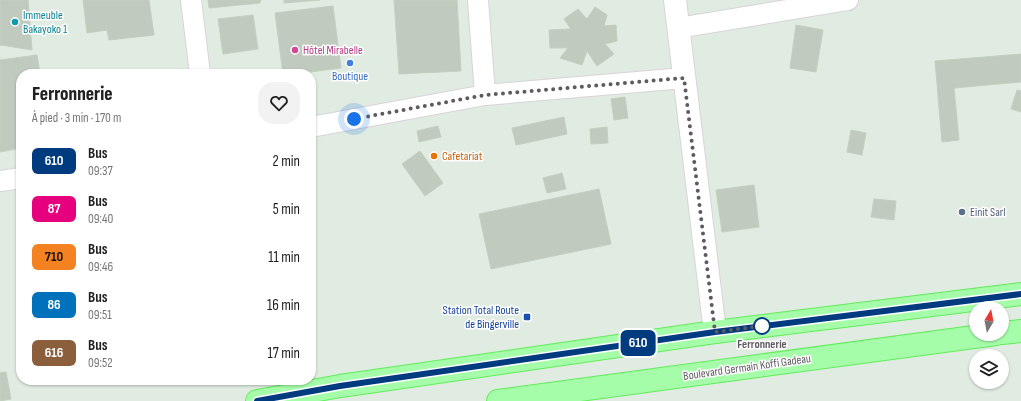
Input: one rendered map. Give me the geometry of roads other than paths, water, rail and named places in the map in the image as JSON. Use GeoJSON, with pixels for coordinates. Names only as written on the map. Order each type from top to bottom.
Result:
{"type":"FeatureCollection","features":[{"type":"Feature","properties":{"kind":"main road"},"geometry":{"type":"LineString","coordinates":[[257,401],[348,385],[715,332],[1021,294]]}},
{"type":"Feature","properties":{"kind":"main road"},"geometry":{"type":"LineString","coordinates":[[1009,332],[1021,331]]}},
{"type":"Feature","properties":{"kind":"main road","name":"Boulevard Germain Koffi Gadeau"},"geometry":{"type":"LineString","coordinates":[[498,401],[969,338]]}},
{"type":"Feature","properties":{"kind":"street"},"geometry":{"type":"LineString","coordinates":[[191,0],[199,69]]}},
{"type":"Feature","properties":{"kind":"street"},"geometry":{"type":"LineString","coordinates":[[478,0],[485,95]]}},
{"type":"Feature","properties":{"kind":"street"},"geometry":{"type":"LineString","coordinates":[[675,0],[715,332]]}},
{"type":"Feature","properties":{"kind":"street"},"geometry":{"type":"LineString","coordinates":[[678,28],[848,0]]}},
{"type":"Feature","properties":{"kind":"street"},"geometry":{"type":"LineString","coordinates":[[316,126],[485,95],[684,78]]}},
{"type":"Feature","properties":{"kind":"street"},"geometry":{"type":"LineString","coordinates":[[0,181],[16,179]]}},
{"type":"Feature","properties":{"kind":"place","name":"Immeuble Bakayoko 1"},"geometry":{"type":"Point","coordinates":[15,22]}},
{"type":"Feature","properties":{"kind":"place","name":"Hôtel Mirabelle"},"geometry":{"type":"Point","coordinates":[295,50]}},
{"type":"Feature","properties":{"kind":"place","name":"Boutique"},"geometry":{"type":"Point","coordinates":[350,63]}},
{"type":"Feature","properties":{"kind":"place","name":"Cafetariat"},"geometry":{"type":"Point","coordinates":[434,156]}},
{"type":"Feature","properties":{"kind":"place","name":"Einit Sarl"},"geometry":{"type":"Point","coordinates":[962,212]}},
{"type":"Feature","properties":{"kind":"place","name":"Station Total Route de Bingerville"},"geometry":{"type":"Point","coordinates":[527,317]}},
{"type":"Feature","properties":{"kind":"place","name":"Ferronnerie"},"geometry":{"type":"Point","coordinates":[762,326]}}]}
